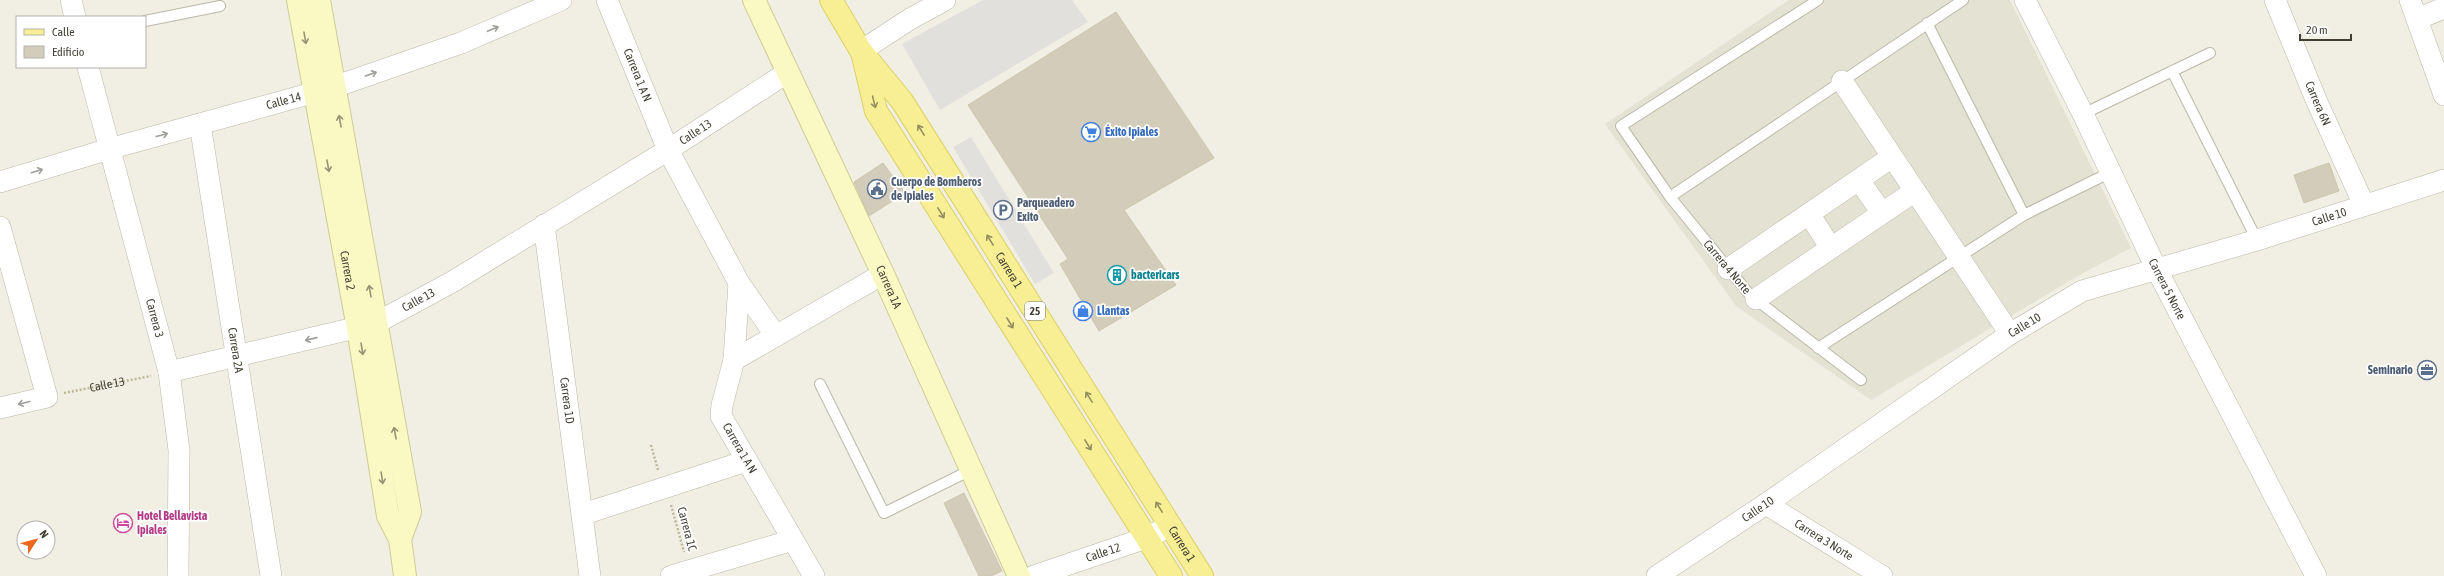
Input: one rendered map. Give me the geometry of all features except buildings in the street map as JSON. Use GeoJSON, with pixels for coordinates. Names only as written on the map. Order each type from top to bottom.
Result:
{"type":"FeatureCollection","features":[{"type":"Feature","properties":{"kind":"main road","name":"Carrera 1"},"geometry":{"type":"LineString","coordinates":[[831,0],[861,51],[902,101],[1202,576]]}},
{"type":"Feature","properties":{"kind":"main road","name":"Carrera 1"},"geometry":{"type":"LineString","coordinates":[[861,51],[876,111],[1171,576]]}},
{"type":"Feature","properties":{"kind":"main road"},"geometry":{"type":"LineString","coordinates":[[953,232],[975,217]]}},
{"type":"Feature","properties":{"kind":"street"},"geometry":{"type":"LineString","coordinates":[[71,0],[75,16]]}},
{"type":"Feature","properties":{"kind":"street","name":"Carrera 2"},"geometry":{"type":"LineString","coordinates":[[298,0],[325,90]]}},
{"type":"Feature","properties":{"kind":"street","name":"Carrera 2"},"geometry":{"type":"LineString","coordinates":[[319,0],[325,90],[367,325],[410,512],[400,539],[406,576]]}},
{"type":"Feature","properties":{"kind":"street","name":"Calle 14"},"geometry":{"type":"LineString","coordinates":[[0,182],[110,149],[325,90],[461,43],[561,0]]}},
{"type":"Feature","properties":{"kind":"street","name":"Carrera 1 A N"},"geometry":{"type":"LineString","coordinates":[[607,0],[668,150],[739,282],[776,336]]}},
{"type":"Feature","properties":{"kind":"street","name":"Carrera 1A"},"geometry":{"type":"LineString","coordinates":[[754,0],[883,274],[1019,576]]}},
{"type":"Feature","properties":{"kind":"street"},"geometry":{"type":"LineString","coordinates":[[861,51],[945,0]]}},
{"type":"Feature","properties":{"kind":"street","name":"Carrera 5 Norte"},"geometry":{"type":"LineString","coordinates":[[2025,0],[2083,114],[2156,268],[2316,576]]}},
{"type":"Feature","properties":{"kind":"street","name":"Carrera 6N"},"geometry":{"type":"LineString","coordinates":[[2275,0],[2317,102],[2364,205]]}},
{"type":"Feature","properties":{"kind":"street"},"geometry":{"type":"LineString","coordinates":[[2443,89],[2413,9],[2444,8]]}},
{"type":"Feature","properties":{"kind":"street","name":"Carrera 3"},"geometry":{"type":"LineString","coordinates":[[88,68],[169,372],[179,450],[178,576]]}},
{"type":"Feature","properties":{"kind":"street","name":"Calle 13"},"geometry":{"type":"LineString","coordinates":[[169,372],[367,325],[452,282],[668,150],[788,72]]}},
{"type":"Feature","properties":{"kind":"street"},"geometry":{"type":"LineString","coordinates":[[1842,81],[2010,334]]}},
{"type":"Feature","properties":{"kind":"street","name":"Carrera 2A"},"geometry":{"type":"LineString","coordinates":[[200,124],[271,576]]}},
{"type":"Feature","properties":{"kind":"street"},"geometry":{"type":"LineString","coordinates":[[1728,269],[1892,157]]}},
{"type":"Feature","properties":{"kind":"street"},"geometry":{"type":"LineString","coordinates":[[1860,180],[1882,213]]}},
{"type":"Feature","properties":{"kind":"street","name":"Calle 10"},"geometry":{"type":"LineString","coordinates":[[1657,576],[1766,504],[2010,334],[2082,291],[2156,268],[2257,240],[2444,180]]}},
{"type":"Feature","properties":{"kind":"street"},"geometry":{"type":"LineString","coordinates":[[1756,299],[1915,191]]}},
{"type":"Feature","properties":{"kind":"street"},"geometry":{"type":"LineString","coordinates":[[1809,214],[1831,248]]}},
{"type":"Feature","properties":{"kind":"street","name":"Carrera 1D"},"geometry":{"type":"LineString","coordinates":[[544,225],[584,514],[590,576]]}},
{"type":"Feature","properties":{"kind":"street"},"geometry":{"type":"LineString","coordinates":[[0,227],[47,397],[0,408]]}},
{"type":"Feature","properties":{"kind":"street"},"geometry":{"type":"LineString","coordinates":[[734,360],[883,274]]}},
{"type":"Feature","properties":{"kind":"street","name":"Carrera 1 A N"},"geometry":{"type":"LineString","coordinates":[[739,282],[734,360],[722,405],[721,416],[814,576]]}},
{"type":"Feature","properties":{"kind":"street"},"geometry":{"type":"LineString","coordinates":[[584,514],[746,461]]}},
{"type":"Feature","properties":{"kind":"street","name":"Carrera 3 Norte"},"geometry":{"type":"LineString","coordinates":[[1766,504],[1882,576]]}},
{"type":"Feature","properties":{"kind":"street","name":"Calle 12"},"geometry":{"type":"LineString","coordinates":[[1034,576],[1146,538],[1170,526]]}},
{"type":"Feature","properties":{"kind":"street"},"geometry":{"type":"LineString","coordinates":[[680,573],[793,540]]}},
{"type":"Feature","properties":{"kind":"lane","name":"Carrera 4 Norte"},"geometry":{"type":"LineString","coordinates":[[1818,0],[1621,126],[1670,197],[1728,269],[1756,299],[1861,380]]}},
{"type":"Feature","properties":{"kind":"lane"},"geometry":{"type":"LineString","coordinates":[[1670,197],[1963,0]]}},
{"type":"Feature","properties":{"kind":"lane"},"geometry":{"type":"LineString","coordinates":[[146,21],[220,6]]}},
{"type":"Feature","properties":{"kind":"lane"},"geometry":{"type":"LineString","coordinates":[[1928,23],[2024,215]]}},
{"type":"Feature","properties":{"kind":"lane"},"geometry":{"type":"LineString","coordinates":[[2083,114],[2210,53]]}},
{"type":"Feature","properties":{"kind":"lane"},"geometry":{"type":"LineString","coordinates":[[2172,71],[2257,240]]}},
{"type":"Feature","properties":{"kind":"lane"},"geometry":{"type":"LineString","coordinates":[[1818,348],[2024,215],[2111,172]]}},
{"type":"Feature","properties":{"kind":"lane"},"geometry":{"type":"LineString","coordinates":[[820,384],[884,513],[971,470]]}},
{"type":"Feature","properties":{"kind":"path","name":"Calle 13"},"geometry":{"type":"LineString","coordinates":[[47,397],[169,372]]}},
{"type":"Feature","properties":{"kind":"path","name":"Carrera 1C"},"geometry":{"type":"LineString","coordinates":[[651,445],[665,488],[680,573]]}},
{"type":"Feature","properties":{"kind":"shaded area"},"geometry":{"type":"Polygon","coordinates":[[[983,0],[1072,0],[1088,22],[940,110],[902,44],[983,0]]]}},
{"type":"Feature","properties":{"kind":"shaded area"},"geometry":{"type":"Polygon","coordinates":[[[1789,0],[2010,0],[2131,248],[2081,274],[1871,400],[1736,306],[1605,124],[1789,0]]]}},
{"type":"Feature","properties":{"kind":"shaded area","name":"Parqueadero Exito"},"geometry":{"type":"Polygon","coordinates":[[[971,137],[1054,273],[1035,284],[953,147],[971,137]]]}},
{"type":"Feature","properties":{"kind":"place","name":"Éxito Ipiales"},"geometry":{"type":"Point","coordinates":[1091,132]}},
{"type":"Feature","properties":{"kind":"place","name":"Cuerpo de Bomberos de Ipiales"},"geometry":{"type":"Point","coordinates":[877,189]}},
{"type":"Feature","properties":{"kind":"place","name":"Parqueadero Exito"},"geometry":{"type":"Point","coordinates":[1003,210]}},
{"type":"Feature","properties":{"kind":"place","name":"bactericars"},"geometry":{"type":"Point","coordinates":[1117,275]}},
{"type":"Feature","properties":{"kind":"place","name":"Llantas"},"geometry":{"type":"Point","coordinates":[1083,311]}},
{"type":"Feature","properties":{"kind":"place","name":"Seminario"},"geometry":{"type":"Point","coordinates":[2427,370]}},
{"type":"Feature","properties":{"kind":"place","name":"Hotel Bellavista Ipiales"},"geometry":{"type":"Point","coordinates":[123,523]}}]}
